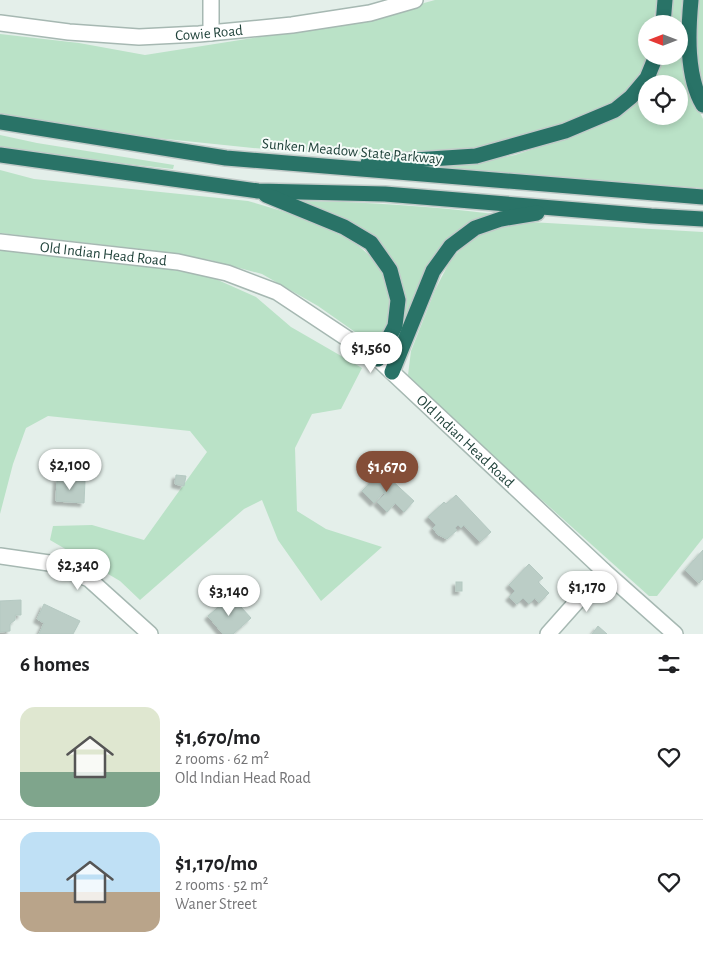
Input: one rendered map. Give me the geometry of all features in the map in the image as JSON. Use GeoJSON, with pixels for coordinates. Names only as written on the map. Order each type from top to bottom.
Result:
{"type":"FeatureCollection","features":[{"type":"Feature","properties":{"kind":"highway"},"geometry":{"type":"LineString","coordinates":[[663,15],[664,0]]}},
{"type":"Feature","properties":{"kind":"highway"},"geometry":{"type":"LineString","coordinates":[[691,0],[688,34],[691,70],[703,104]]}},
{"type":"Feature","properties":{"kind":"highway"},"geometry":{"type":"LineString","coordinates":[[311,166],[476,156],[565,131],[615,110],[631,97],[647,78],[652,65]]}},
{"type":"Feature","properties":{"kind":"highway","name":"Sunken Meadow State Parkway"},"geometry":{"type":"LineString","coordinates":[[0,122],[226,158],[703,197]]}},
{"type":"Feature","properties":{"kind":"highway"},"geometry":{"type":"LineString","coordinates":[[0,155],[258,191],[385,194],[556,209],[703,219]]}},
{"type":"Feature","properties":{"kind":"highway"},"geometry":{"type":"LineString","coordinates":[[258,191],[344,227],[371,243],[390,270],[398,300],[395,326],[378,359]]}},
{"type":"Feature","properties":{"kind":"highway"},"geometry":{"type":"LineString","coordinates":[[392,372],[434,271],[451,246],[475,228],[501,219],[556,209]]}},
{"type":"Feature","properties":{"kind":"street"},"geometry":{"type":"LineString","coordinates":[[211,0],[211,33]]}},
{"type":"Feature","properties":{"kind":"street","name":"Cowie Road"},"geometry":{"type":"LineString","coordinates":[[0,23],[69,32],[139,37],[211,33],[292,25],[370,13],[415,0]]}},
{"type":"Feature","properties":{"kind":"street","name":"Old Indian Head Road"},"geometry":{"type":"LineString","coordinates":[[0,242],[178,262],[226,273],[277,292],[378,359],[604,571],[675,634]]}},
{"type":"Feature","properties":{"kind":"street"},"geometry":{"type":"LineString","coordinates":[[0,556],[49,563],[90,579],[142,631]]}},
{"type":"Feature","properties":{"kind":"street"},"geometry":{"type":"LineString","coordinates":[[548,634],[604,571]]}},
{"type":"Feature","properties":{"kind":"green space"},"geometry":{"type":"Polygon","coordinates":[[[435,0],[657,0],[654,15],[638,15],[638,65],[644,65],[636,81],[612,105],[572,121],[485,147],[401,154],[340,155],[79,130],[0,116],[0,34],[79,43],[145,55],[355,22],[435,0]]]}},
{"type":"Feature","properties":{"kind":"green space"},"geometry":{"type":"Polygon","coordinates":[[[671,0],[682,0],[681,15],[670,15],[671,0]]]}},
{"type":"Feature","properties":{"kind":"green space"},"geometry":{"type":"Polygon","coordinates":[[[695,0],[703,0],[703,86],[692,33],[695,0]]]}},
{"type":"Feature","properties":{"kind":"green space"},"geometry":{"type":"Polygon","coordinates":[[[661,65],[684,65],[685,75],[656,75],[661,65]]]}},
{"type":"Feature","properties":{"kind":"green space"},"geometry":{"type":"Polygon","coordinates":[[[688,87],[703,119],[703,188],[408,169],[407,167],[479,162],[515,155],[575,135],[615,118],[638,100],[638,125],[688,125],[688,87]]]}},
{"type":"Feature","properties":{"kind":"green space"},"geometry":{"type":"Polygon","coordinates":[[[0,135],[37,143],[174,165],[173,169],[0,150],[0,135]]]}},
{"type":"Feature","properties":{"kind":"green space"},"geometry":{"type":"Polygon","coordinates":[[[0,170],[34,179],[248,201],[302,217],[353,241],[377,262],[391,292],[390,318],[383,337],[374,341],[365,339],[318,306],[262,274],[210,260],[149,250],[0,233],[0,170]]]}},
{"type":"Feature","properties":{"kind":"green space"},"geometry":{"type":"Polygon","coordinates":[[[303,201],[399,205],[494,214],[480,218],[456,232],[435,256],[391,354],[403,322],[402,285],[391,260],[372,237],[340,216],[303,204],[303,201]]]}},
{"type":"Feature","properties":{"kind":"green space"},"geometry":{"type":"Polygon","coordinates":[[[530,222],[703,232],[703,538],[657,596],[649,596],[420,391],[408,375],[411,351],[435,290],[451,259],[478,233],[506,223],[530,222]]]}},
{"type":"Feature","properties":{"kind":"green space"},"geometry":{"type":"Polygon","coordinates":[[[0,248],[122,262],[209,276],[256,297],[291,327],[362,368],[341,409],[312,414],[295,448],[297,511],[326,529],[382,547],[321,601],[278,540],[262,500],[244,509],[140,600],[120,581],[50,540],[53,526],[92,525],[144,540],[207,452],[190,431],[48,416],[26,428],[13,464],[0,514],[0,248]]]}},
{"type":"Feature","properties":{"kind":"building"},"geometry":{"type":"Polygon","coordinates":[[[384,468],[390,473],[387,476],[414,501],[404,512],[395,503],[387,512],[377,502],[385,494],[384,492],[374,503],[362,491],[384,468]]]}},
{"type":"Feature","properties":{"kind":"building"},"geometry":{"type":"Polygon","coordinates":[[[176,475],[186,476],[184,486],[175,484],[176,475]]]}},
{"type":"Feature","properties":{"kind":"building"},"geometry":{"type":"Polygon","coordinates":[[[57,479],[85,481],[84,503],[56,501],[57,479]]]}},
{"type":"Feature","properties":{"kind":"building"},"geometry":{"type":"Polygon","coordinates":[[[456,495],[491,532],[480,542],[464,525],[461,528],[458,525],[455,528],[457,530],[447,539],[439,536],[433,528],[436,525],[428,517],[444,502],[446,504],[456,495]]]}},
{"type":"Feature","properties":{"kind":"building"},"geometry":{"type":"Polygon","coordinates":[[[703,550],[703,579],[699,583],[685,570],[703,550]]]}},
{"type":"Feature","properties":{"kind":"building"},"geometry":{"type":"Polygon","coordinates":[[[529,564],[543,578],[538,582],[549,593],[539,603],[535,598],[529,604],[523,598],[517,604],[509,597],[515,591],[509,585],[529,564]]]}},
{"type":"Feature","properties":{"kind":"building"},"geometry":{"type":"Polygon","coordinates":[[[456,582],[462,582],[462,591],[456,591],[456,582]]]}},
{"type":"Feature","properties":{"kind":"building"},"geometry":{"type":"Polygon","coordinates":[[[231,596],[251,618],[233,634],[223,634],[208,616],[231,596]]]}},
{"type":"Feature","properties":{"kind":"building"},"geometry":{"type":"Polygon","coordinates":[[[21,600],[21,615],[15,615],[15,620],[10,624],[10,631],[0,632],[0,601],[21,600]]]}},
{"type":"Feature","properties":{"kind":"building"},"geometry":{"type":"Polygon","coordinates":[[[44,604],[80,621],[73,634],[39,634],[44,623],[37,619],[44,604]]]}},
{"type":"Feature","properties":{"kind":"building"},"geometry":{"type":"Polygon","coordinates":[[[598,626],[607,634],[592,634],[598,626]]]}}]}
